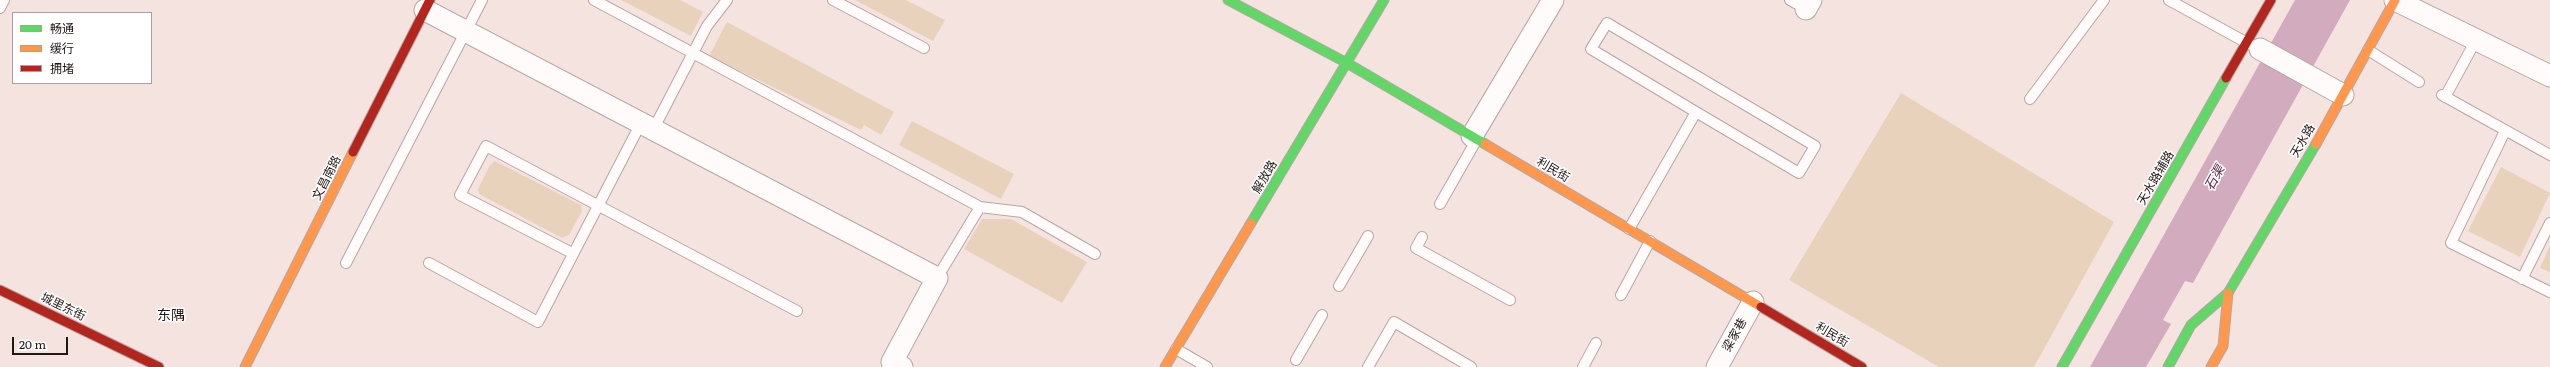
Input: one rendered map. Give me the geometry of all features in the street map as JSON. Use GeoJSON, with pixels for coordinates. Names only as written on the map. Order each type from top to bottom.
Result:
{"type":"FeatureCollection","features":[{"type":"Feature","properties":{"kind":"street","name":"利民街"},"geometry":{"type":"LineString","coordinates":[[1228,0],[1347,63],[1862,367]]}},
{"type":"Feature","properties":{"kind":"street","name":"解放路"},"geometry":{"type":"LineString","coordinates":[[1165,367],[1384,0]]}},
{"type":"Feature","properties":{"kind":"street"},"geometry":{"type":"LineString","coordinates":[[1475,138],[1553,0]]}},
{"type":"Feature","properties":{"kind":"street","name":"天水路辅路"},"geometry":{"type":"LineString","coordinates":[[2062,367],[2253,46],[2271,0]]}},
{"type":"Feature","properties":{"kind":"street"},"geometry":{"type":"LineString","coordinates":[[2395,0],[2550,76]]}},
{"type":"Feature","properties":{"kind":"street","name":"天水路"},"geometry":{"type":"LineString","coordinates":[[2168,367],[2191,325],[2228,293],[2343,95],[2395,0]]}},
{"type":"Feature","properties":{"kind":"street"},"geometry":{"type":"LineString","coordinates":[[428,5],[466,31],[937,278],[892,362],[902,367]]}},
{"type":"Feature","properties":{"kind":"street","name":"文昌南路"},"geometry":{"type":"LineString","coordinates":[[245,367],[428,5]]}},
{"type":"Feature","properties":{"kind":"street"},"geometry":{"type":"LineString","coordinates":[[2253,46],[2343,95]]}},
{"type":"Feature","properties":{"kind":"street","name":"城里东街"},"geometry":{"type":"LineString","coordinates":[[0,290],[159,367]]}},
{"type":"Feature","properties":{"kind":"street","name":"天水路"},"geometry":{"type":"LineString","coordinates":[[2211,367],[2223,346],[2228,293]]}},
{"type":"Feature","properties":{"kind":"street","name":"梁家巷"},"geometry":{"type":"LineString","coordinates":[[1717,367],[1753,302]]}},
{"type":"Feature","properties":{"kind":"lane"},"geometry":{"type":"LineString","coordinates":[[0,8],[4,0]]}},
{"type":"Feature","properties":{"kind":"lane"},"geometry":{"type":"LineString","coordinates":[[346,263],[482,0]]}},
{"type":"Feature","properties":{"kind":"lane"},"geometry":{"type":"LineString","coordinates":[[594,0],[980,207],[1022,212],[1095,254]]}},
{"type":"Feature","properties":{"kind":"lane"},"geometry":{"type":"LineString","coordinates":[[429,263],[538,322],[572,253],[598,206],[693,53],[706,26],[727,0]]}},
{"type":"Feature","properties":{"kind":"lane"},"geometry":{"type":"LineString","coordinates":[[833,0],[924,48]]}},
{"type":"Feature","properties":{"kind":"lane"},"geometry":{"type":"LineString","coordinates":[[2030,99],[2104,0]]}},
{"type":"Feature","properties":{"kind":"lane"},"geometry":{"type":"LineString","coordinates":[[2169,0],[2253,46]]}},
{"type":"Feature","properties":{"kind":"lane"},"geometry":{"type":"LineString","coordinates":[[1607,23],[1815,146],[1799,173],[1696,112],[1591,50],[1607,23]]}},
{"type":"Feature","properties":{"kind":"lane"},"geometry":{"type":"LineString","coordinates":[[2476,40],[2444,96],[2504,131],[2550,155]]}},
{"type":"Feature","properties":{"kind":"lane"},"geometry":{"type":"LineString","coordinates":[[2368,50],[2419,82]]}},
{"type":"Feature","properties":{"kind":"lane"},"geometry":{"type":"LineString","coordinates":[[1629,229],[1696,112]]}},
{"type":"Feature","properties":{"kind":"lane"},"geometry":{"type":"LineString","coordinates":[[2504,131],[2451,243],[2550,292]]}},
{"type":"Feature","properties":{"kind":"lane"},"geometry":{"type":"LineString","coordinates":[[1440,204],[1475,138]]}},
{"type":"Feature","properties":{"kind":"lane"},"geometry":{"type":"LineString","coordinates":[[572,253],[460,195],[486,146],[797,311]]}},
{"type":"Feature","properties":{"kind":"lane"},"geometry":{"type":"LineString","coordinates":[[937,278],[980,207]]}},
{"type":"Feature","properties":{"kind":"lane"},"geometry":{"type":"LineString","coordinates":[[2522,278],[2550,223]]}},
{"type":"Feature","properties":{"kind":"lane"},"geometry":{"type":"LineString","coordinates":[[1339,286],[1368,236]]}},
{"type":"Feature","properties":{"kind":"lane"},"geometry":{"type":"LineString","coordinates":[[1422,237],[1416,248],[1510,300]]}},
{"type":"Feature","properties":{"kind":"lane"},"geometry":{"type":"LineString","coordinates":[[1621,295],[1650,241]]}},
{"type":"Feature","properties":{"kind":"lane"},"geometry":{"type":"LineString","coordinates":[[1296,360],[1322,315]]}},
{"type":"Feature","properties":{"kind":"lane"},"geometry":{"type":"LineString","coordinates":[[1368,367],[1394,322],[1471,367]]}},
{"type":"Feature","properties":{"kind":"lane"},"geometry":{"type":"LineString","coordinates":[[1583,367],[1596,343]]}},
{"type":"Feature","properties":{"kind":"lane"},"geometry":{"type":"LineString","coordinates":[[1176,349],[1207,367]]}},
{"type":"Feature","properties":{"kind":"shaded area"},"geometry":{"type":"Polygon","coordinates":[[[621,0],[680,0],[703,12],[691,36],[621,0]]]}},
{"type":"Feature","properties":{"kind":"shaded area"},"geometry":{"type":"Polygon","coordinates":[[[855,0],[906,0],[945,20],[933,41],[855,0]]]}},
{"type":"Feature","properties":{"kind":"shaded area"},"geometry":{"type":"Polygon","coordinates":[[[727,22],[894,112],[881,135],[864,125],[861,130],[709,56],[727,22]]]}},
{"type":"Feature","properties":{"kind":"shaded area"},"geometry":{"type":"Polygon","coordinates":[[[1901,93],[2114,222],[2034,367],[1939,367],[1789,280],[1901,93]]]}},
{"type":"Feature","properties":{"kind":"shaded area"},"geometry":{"type":"Polygon","coordinates":[[[912,121],[1014,174],[1001,199],[899,145],[912,121]]]}},
{"type":"Feature","properties":{"kind":"shaded area"},"geometry":{"type":"Polygon","coordinates":[[[495,161],[581,205],[582,211],[569,235],[562,238],[479,194],[478,189],[490,165],[495,161]]]}},
{"type":"Feature","properties":{"kind":"shaded area"},"geometry":{"type":"Polygon","coordinates":[[[2501,167],[2550,193],[2520,257],[2468,231],[2501,167]]]}},
{"type":"Feature","properties":{"kind":"shaded area"},"geometry":{"type":"Polygon","coordinates":[[[982,219],[1011,219],[1087,262],[1062,303],[964,249],[982,219]]]}},
{"type":"Feature","properties":{"kind":"shaded area"},"geometry":{"type":"Polygon","coordinates":[[[2550,245],[2550,272],[2540,268],[2550,245]]]}},
{"type":"Feature","properties":{"kind":"water","name":"石渠"},"geometry":{"type":"Polygon","coordinates":[[[2295,0],[2350,0],[2193,283],[2185,281],[2163,320],[2171,324],[2146,367],[2090,367],[2295,0]]]}},
{"type":"Feature","properties":{"kind":"traffic: fast"},"geometry":{"type":"LineString","coordinates":[[1228,0],[1347,63],[1485,144]]}},
{"type":"Feature","properties":{"kind":"traffic: fast"},"geometry":{"type":"LineString","coordinates":[[1251,223],[1384,0]]}},
{"type":"Feature","properties":{"kind":"traffic: fast"},"geometry":{"type":"LineString","coordinates":[[2062,367],[2226,78]]}},
{"type":"Feature","properties":{"kind":"traffic: fast"},"geometry":{"type":"LineString","coordinates":[[2168,367],[2191,325],[2228,293],[2316,144]]}},
{"type":"Feature","properties":{"kind":"traffic: slow"},"geometry":{"type":"LineString","coordinates":[[2316,144],[2395,0]]}},
{"type":"Feature","properties":{"kind":"traffic: slow"},"geometry":{"type":"LineString","coordinates":[[1485,144],[1761,307]]}},
{"type":"Feature","properties":{"kind":"traffic: slow"},"geometry":{"type":"LineString","coordinates":[[245,367],[353,152]]}},
{"type":"Feature","properties":{"kind":"traffic: slow"},"geometry":{"type":"LineString","coordinates":[[1165,367],[1251,223]]}},
{"type":"Feature","properties":{"kind":"traffic: slow"},"geometry":{"type":"LineString","coordinates":[[2211,367],[2223,346],[2228,293]]}},
{"type":"Feature","properties":{"kind":"traffic: jam"},"geometry":{"type":"LineString","coordinates":[[353,152],[430,0]]}},
{"type":"Feature","properties":{"kind":"traffic: jam"},"geometry":{"type":"LineString","coordinates":[[2226,78],[2271,0]]}},
{"type":"Feature","properties":{"kind":"traffic: jam"},"geometry":{"type":"LineString","coordinates":[[0,290],[159,367]]}},
{"type":"Feature","properties":{"kind":"traffic: jam"},"geometry":{"type":"LineString","coordinates":[[1761,307],[1862,367]]}},
{"type":"Feature","properties":{"kind":"district","name":"东隅"},"geometry":{"type":"Point","coordinates":[171,316]}}]}
